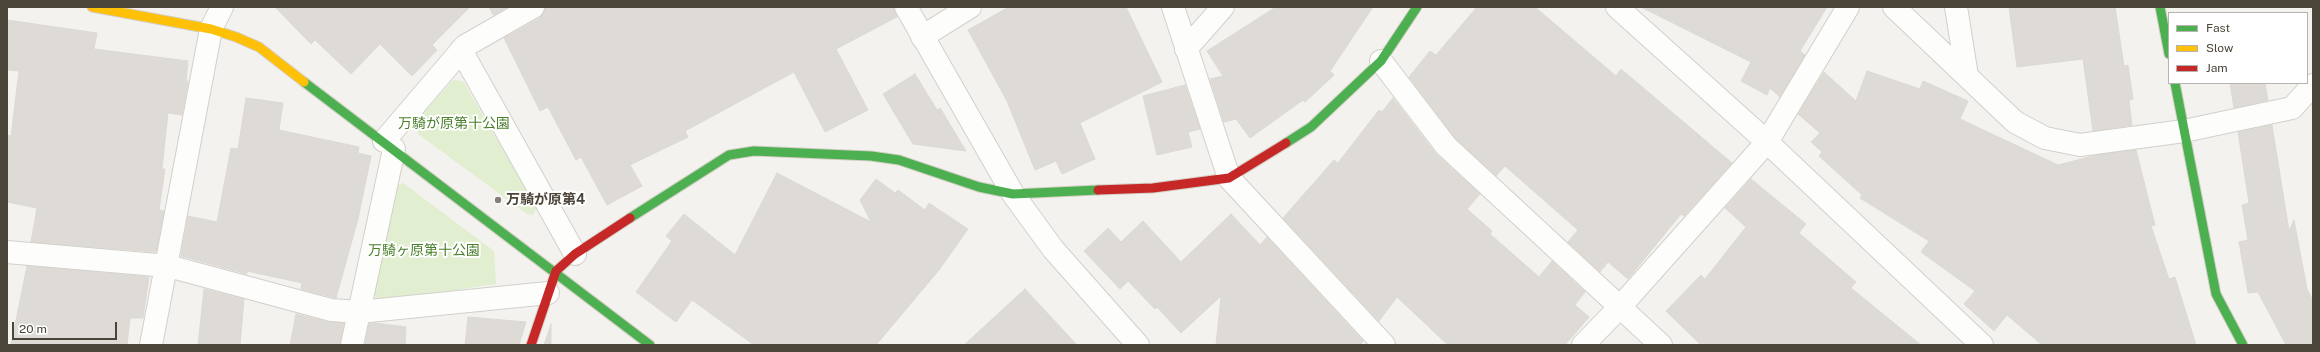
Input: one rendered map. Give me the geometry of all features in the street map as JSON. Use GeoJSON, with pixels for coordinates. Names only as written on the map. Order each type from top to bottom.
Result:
{"type":"FeatureCollection","features":[{"type":"Feature","properties":{"kind":"street"},"geometry":{"type":"LineString","coordinates":[[92,7],[211,29],[236,36],[259,47],[650,345]]}},
{"type":"Feature","properties":{"kind":"street"},"geometry":{"type":"LineString","coordinates":[[151,345],[168,266],[211,29],[222,7]]}},
{"type":"Feature","properties":{"kind":"street"},"geometry":{"type":"LineString","coordinates":[[352,345],[389,145],[465,46],[533,7]]}},
{"type":"Feature","properties":{"kind":"street"},"geometry":{"type":"LineString","coordinates":[[906,7],[1013,194],[1053,249],[1138,345]]}},
{"type":"Feature","properties":{"kind":"street"},"geometry":{"type":"LineString","coordinates":[[922,37],[970,7]]}},
{"type":"Feature","properties":{"kind":"street"},"geometry":{"type":"LineString","coordinates":[[1172,7],[1229,178],[1384,345]]}},
{"type":"Feature","properties":{"kind":"street"},"geometry":{"type":"LineString","coordinates":[[1186,49],[1223,7]]}},
{"type":"Feature","properties":{"kind":"street"},"geometry":{"type":"LineString","coordinates":[[531,345],[556,272],[575,254],[729,155],[754,151],[871,156],[899,160],[979,187],[1013,194],[1153,188],[1229,178],[1311,127],[1381,61],[1417,7]]}},
{"type":"Feature","properties":{"kind":"street"},"geometry":{"type":"LineString","coordinates":[[1617,7],[1766,142],[1982,345]]}},
{"type":"Feature","properties":{"kind":"street"},"geometry":{"type":"LineString","coordinates":[[1583,345],[1619,308],[1766,142],[1848,7]]}},
{"type":"Feature","properties":{"kind":"street"},"geometry":{"type":"LineString","coordinates":[[1894,7],[2015,122],[2045,138],[2080,145],[2184,132],[2292,108],[2313,85]]}},
{"type":"Feature","properties":{"kind":"street"},"geometry":{"type":"LineString","coordinates":[[1956,7],[1967,76]]}},
{"type":"Feature","properties":{"kind":"street"},"geometry":{"type":"LineString","coordinates":[[2160,7],[2168,49]]}},
{"type":"Feature","properties":{"kind":"street"},"geometry":{"type":"LineString","coordinates":[[461,50],[575,254]]}},
{"type":"Feature","properties":{"kind":"street"},"geometry":{"type":"LineString","coordinates":[[1381,61],[1446,146],[1619,308],[1661,345]]}},
{"type":"Feature","properties":{"kind":"street"},"geometry":{"type":"LineString","coordinates":[[2175,84],[2216,294],[2243,345]]}},
{"type":"Feature","properties":{"kind":"street"},"geometry":{"type":"LineString","coordinates":[[7,252],[168,266],[331,310],[359,312],[548,293]]}},
{"type":"Feature","properties":{"kind":"green space","name":"万騎が原第十公園"},"geometry":{"type":"Polygon","coordinates":[[[453,80],[463,81],[534,203],[536,209],[533,215],[527,214],[418,134],[417,120],[453,80]]]}},
{"type":"Feature","properties":{"kind":"green space","name":"万騎ヶ原第十公園"},"geometry":{"type":"Polygon","coordinates":[[[403,183],[494,251],[496,284],[383,301],[372,295],[393,187],[403,183]]]}},
{"type":"Feature","properties":{"kind":"building"},"geometry":{"type":"Polygon","coordinates":[[[275,7],[470,7],[432,45],[437,50],[412,76],[380,44],[351,74],[315,40],[311,44],[275,7]]]}},
{"type":"Feature","properties":{"kind":"building"},"geometry":{"type":"Polygon","coordinates":[[[489,7],[508,7],[493,15],[489,7]]]}},
{"type":"Feature","properties":{"kind":"building"},"geometry":{"type":"Polygon","coordinates":[[[545,7],[894,7],[897,17],[836,49],[868,110],[825,132],[794,72],[685,131],[688,137],[630,165],[642,186],[607,205],[581,157],[576,160],[548,107],[540,111],[504,38],[540,18],[545,7]]]}},
{"type":"Feature","properties":{"kind":"building"},"geometry":{"type":"Polygon","coordinates":[[[1009,7],[1126,7],[1162,82],[1080,123],[1095,159],[1062,174],[1056,161],[1035,170],[1007,101],[968,30],[1009,7]]]}},
{"type":"Feature","properties":{"kind":"building"},"geometry":{"type":"Polygon","coordinates":[[[1276,7],[1373,7],[1330,71],[1334,75],[1305,102],[1303,100],[1250,138],[1236,119],[1224,122],[1210,79],[1223,76],[1207,51],[1276,7]]]}},
{"type":"Feature","properties":{"kind":"building"},"geometry":{"type":"Polygon","coordinates":[[[1477,7],[1535,7],[1616,76],[1621,69],[1732,163],[1684,216],[1681,214],[1628,279],[1608,262],[1600,272],[1568,242],[1578,230],[1505,166],[1496,176],[1455,138],[1409,77],[1430,51],[1436,55],[1477,7]]]}},
{"type":"Feature","properties":{"kind":"building"},"geometry":{"type":"Polygon","coordinates":[[[1641,7],[1827,7],[1800,51],[1805,55],[1780,97],[1770,88],[1767,95],[1741,81],[1751,62],[1641,7]]]}},
{"type":"Feature","properties":{"kind":"building"},"geometry":{"type":"Polygon","coordinates":[[[2009,7],[2115,7],[2124,66],[2128,65],[2133,99],[2129,100],[2132,125],[2093,131],[2083,59],[2017,67],[2009,7]]]}},
{"type":"Feature","properties":{"kind":"building"},"geometry":{"type":"Polygon","coordinates":[[[7,20],[97,33],[94,49],[188,61],[186,81],[188,81],[182,115],[168,113],[162,169],[165,169],[159,210],[164,211],[156,252],[31,242],[37,208],[7,202],[7,135],[11,136],[19,71],[7,70],[7,20]]]}},
{"type":"Feature","properties":{"kind":"building"},"geometry":{"type":"Polygon","coordinates":[[[1867,71],[1920,89],[1923,81],[1968,101],[1960,119],[2058,165],[2097,155],[2136,150],[2155,225],[2151,226],[2169,279],[2175,277],[2196,345],[2042,345],[2007,315],[1994,331],[1964,304],[1975,291],[1921,252],[1929,241],[1860,198],[1862,195],[1819,156],[1822,152],[1811,142],[1820,133],[1798,114],[1824,72],[1856,101],[1867,71]]]}},
{"type":"Feature","properties":{"kind":"building"},"geometry":{"type":"Polygon","coordinates":[[[915,74],[937,110],[940,108],[966,151],[913,144],[883,94],[915,74]]]}},
{"type":"Feature","properties":{"kind":"building"},"geometry":{"type":"Polygon","coordinates":[[[2230,84],[2265,84],[2268,100],[2234,108],[2230,84]]]}},
{"type":"Feature","properties":{"kind":"building"},"geometry":{"type":"Polygon","coordinates":[[[1185,85],[1200,129],[1188,132],[1192,147],[1157,155],[1143,96],[1185,85]]]}},
{"type":"Feature","properties":{"kind":"building"},"geometry":{"type":"Polygon","coordinates":[[[246,98],[283,103],[279,130],[359,147],[358,153],[371,156],[358,219],[336,298],[301,289],[302,283],[247,271],[247,274],[181,256],[188,216],[217,222],[231,148],[238,149],[246,98]]]}},
{"type":"Feature","properties":{"kind":"building"},"geometry":{"type":"Polygon","coordinates":[[[1393,98],[1436,154],[1480,194],[1467,209],[1492,231],[1490,234],[1539,277],[1552,261],[1585,292],[1575,305],[1589,317],[1565,345],[1448,345],[1397,297],[1379,321],[1283,218],[1334,160],[1338,163],[1379,110],[1382,112],[1393,98]]]}},
{"type":"Feature","properties":{"kind":"building"},"geometry":{"type":"Polygon","coordinates":[[[2272,125],[2289,231],[2294,220],[2307,289],[2313,301],[2313,345],[2286,345],[2258,292],[2248,293],[2239,242],[2248,240],[2242,205],[2249,203],[2238,132],[2272,125]]]}},
{"type":"Feature","properties":{"kind":"building"},"geometry":{"type":"Polygon","coordinates":[[[777,173],[871,222],[860,200],[876,179],[895,193],[898,190],[925,210],[929,203],[968,229],[939,270],[876,345],[754,345],[692,300],[676,322],[636,292],[672,241],[666,236],[684,214],[735,255],[777,173]]]}},
{"type":"Feature","properties":{"kind":"building"},"geometry":{"type":"Polygon","coordinates":[[[1751,179],[1806,224],[1799,233],[1856,282],[1851,288],[1921,345],[1701,345],[1666,311],[1701,275],[1705,279],[1746,227],[1725,208],[1751,179]]]}},
{"type":"Feature","properties":{"kind":"building"},"geometry":{"type":"Polygon","coordinates":[[[1231,214],[1260,245],[1267,237],[1363,341],[1360,345],[1216,345],[1221,296],[1181,333],[1157,307],[1155,309],[1128,281],[1120,289],[1084,251],[1108,228],[1121,242],[1143,221],[1181,262],[1231,214]]]}},
{"type":"Feature","properties":{"kind":"building"},"geometry":{"type":"Polygon","coordinates":[[[27,266],[149,277],[143,318],[130,318],[127,345],[11,345],[27,266]]]}},
{"type":"Feature","properties":{"kind":"building"},"geometry":{"type":"Polygon","coordinates":[[[204,289],[244,299],[240,345],[198,345],[204,289]]]}},
{"type":"Feature","properties":{"kind":"building"},"geometry":{"type":"Polygon","coordinates":[[[1025,289],[1077,345],[964,345],[1025,289]]]}},
{"type":"Feature","properties":{"kind":"building"},"geometry":{"type":"Polygon","coordinates":[[[296,314],[328,322],[344,323],[340,345],[290,345],[296,314]]]}},
{"type":"Feature","properties":{"kind":"building"},"geometry":{"type":"Polygon","coordinates":[[[468,317],[526,322],[519,345],[465,345],[468,317]]]}},
{"type":"Feature","properties":{"kind":"building"},"geometry":{"type":"Polygon","coordinates":[[[375,323],[406,327],[405,345],[365,345],[369,324],[375,323]]]}},
{"type":"Feature","properties":{"kind":"building"},"geometry":{"type":"Polygon","coordinates":[[[551,324],[551,345],[544,345],[551,324]]]}},
{"type":"Feature","properties":{"kind":"traffic: fast"},"geometry":{"type":"LineString","coordinates":[[1286,143],[1311,127],[1381,61],[1417,7]]}},
{"type":"Feature","properties":{"kind":"traffic: fast"},"geometry":{"type":"LineString","coordinates":[[2160,7],[2168,49]]}},
{"type":"Feature","properties":{"kind":"traffic: fast"},"geometry":{"type":"LineString","coordinates":[[304,82],[650,345]]}},
{"type":"Feature","properties":{"kind":"traffic: fast"},"geometry":{"type":"LineString","coordinates":[[2175,84],[2216,294],[2243,345]]}},
{"type":"Feature","properties":{"kind":"traffic: fast"},"geometry":{"type":"LineString","coordinates":[[630,218],[729,155],[754,151],[871,156],[899,160],[979,187],[1013,194],[1098,190]]}},
{"type":"Feature","properties":{"kind":"traffic: slow"},"geometry":{"type":"LineString","coordinates":[[92,7],[211,29],[236,37],[259,47],[304,82]]}},
{"type":"Feature","properties":{"kind":"traffic: jam"},"geometry":{"type":"LineString","coordinates":[[1098,190],[1153,188],[1229,178],[1286,143]]}},
{"type":"Feature","properties":{"kind":"traffic: jam"},"geometry":{"type":"LineString","coordinates":[[531,345],[556,271],[575,254],[630,218]]}},
{"type":"Feature","properties":{"kind":"place","name":"万騎が原第4"},"geometry":{"type":"Point","coordinates":[498,200]}}]}
